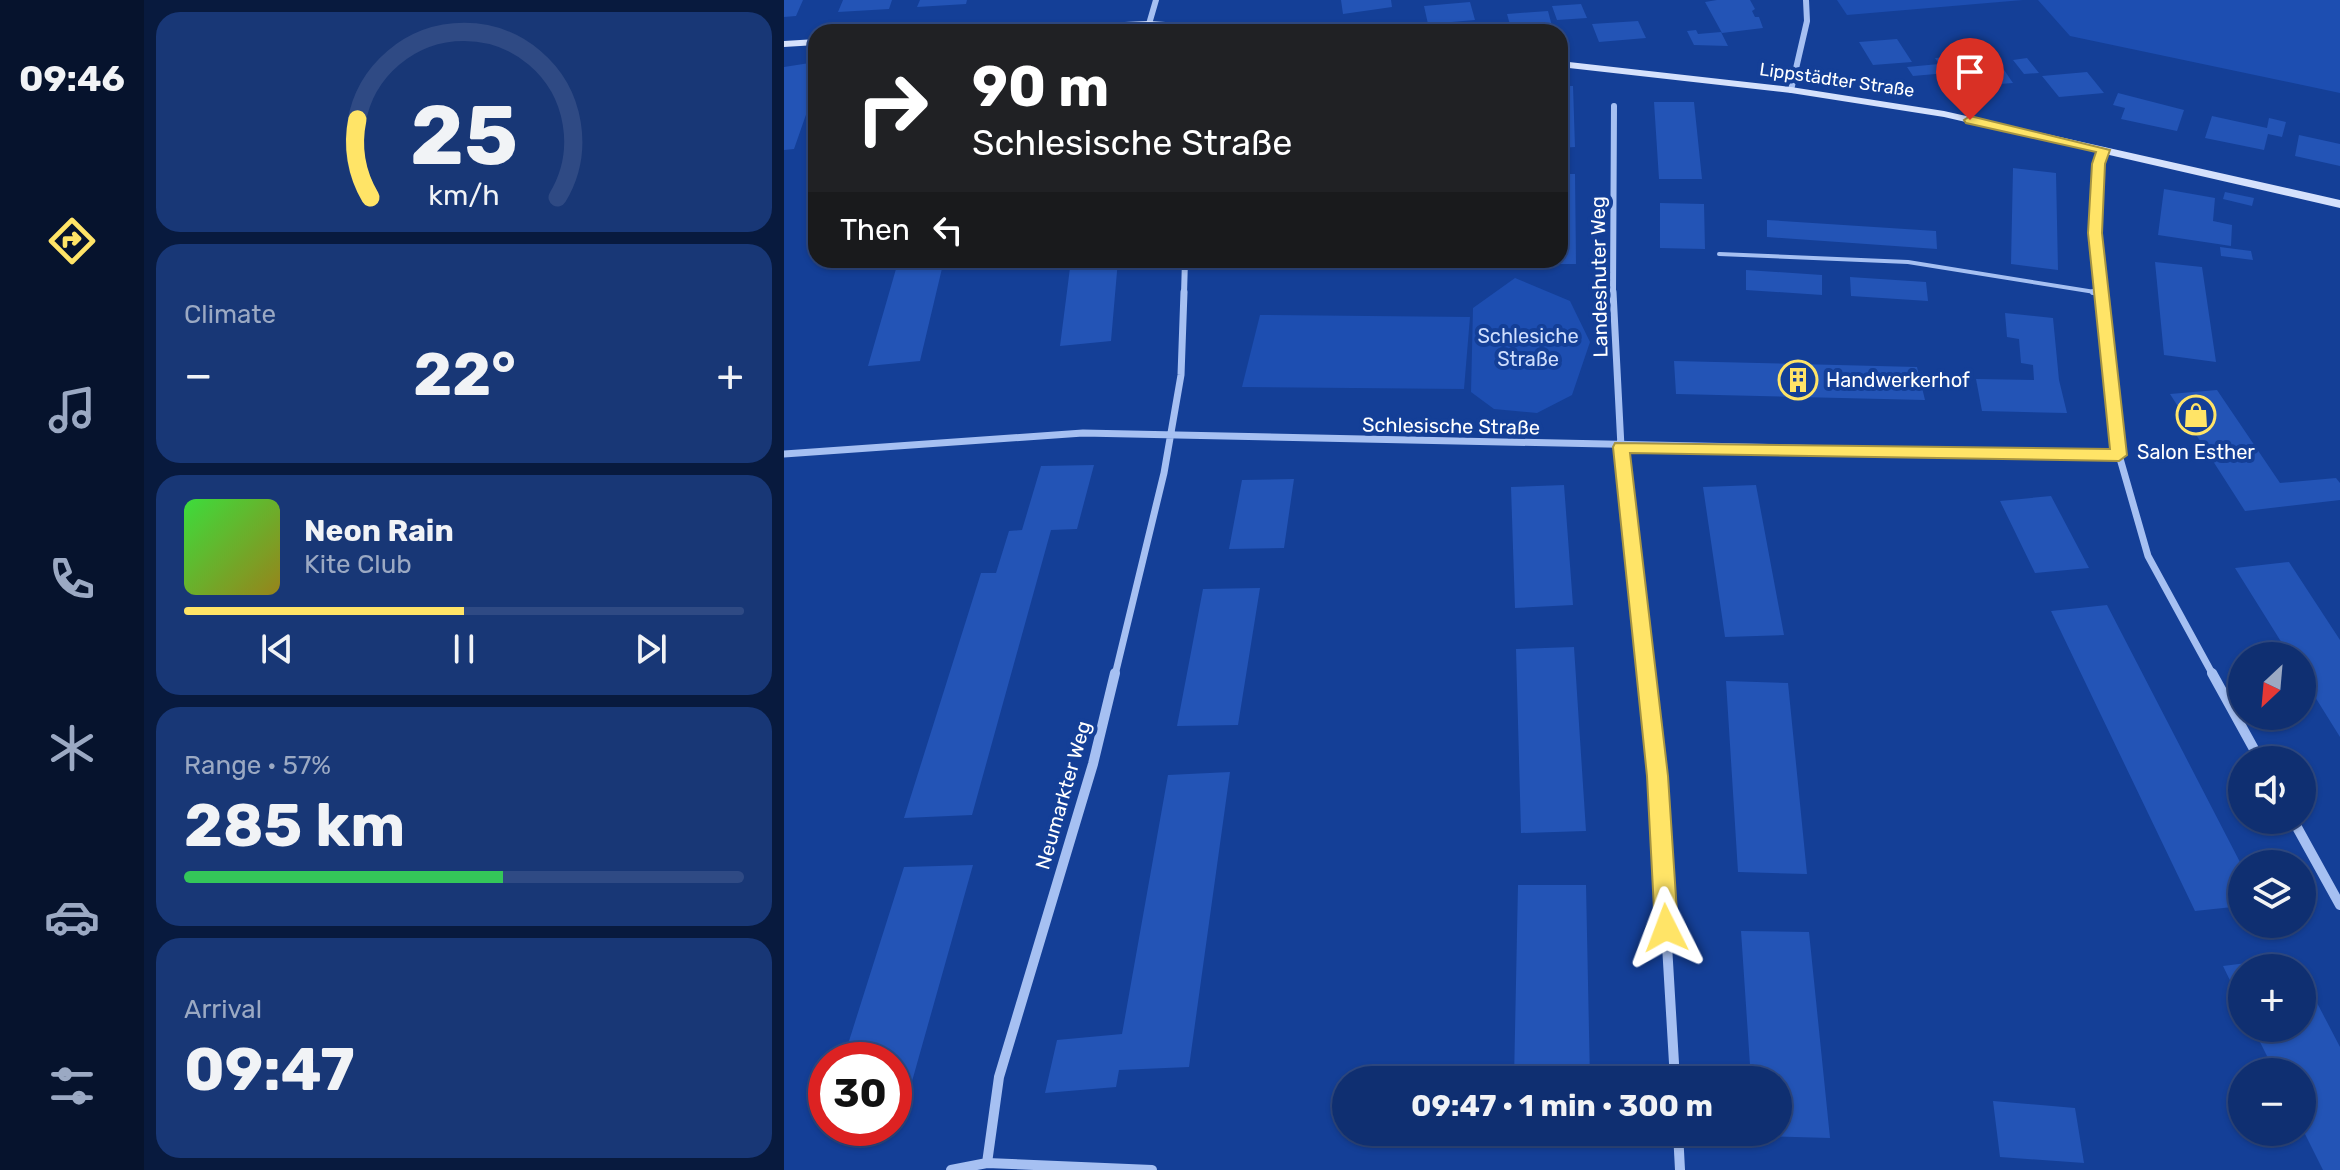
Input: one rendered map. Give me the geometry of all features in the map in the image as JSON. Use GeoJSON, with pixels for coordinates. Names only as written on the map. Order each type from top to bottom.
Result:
{"type":"FeatureCollection","features":[{"type":"Feature","properties":{"kind":"main road"},"geometry":{"type":"LineString","coordinates":[[784,44],[808,42]]}},
{"type":"Feature","properties":{"kind":"main road","name":"Lippstädter Straße"},"geometry":{"type":"LineString","coordinates":[[1568,65],[1791,90],[1944,114],[2340,204]]}},
{"type":"Feature","properties":{"kind":"street"},"geometry":{"type":"LineString","coordinates":[[1149,24],[1156,0]]}},
{"type":"Feature","properties":{"kind":"street"},"geometry":{"type":"LineString","coordinates":[[1791,90],[1807,21],[1806,0]]}},
{"type":"Feature","properties":{"kind":"street","name":"Landeshuter Weg"},"geometry":{"type":"LineString","coordinates":[[1614,106],[1612,264],[1621,447],[1657,776],[1674,1066]]}},
{"type":"Feature","properties":{"kind":"street"},"geometry":{"type":"LineString","coordinates":[[2104,150],[2098,164],[2095,233],[2119,455],[2148,556],[2252,746]]}},
{"type":"Feature","properties":{"kind":"street","name":"Neumarkter Weg"},"geometry":{"type":"LineString","coordinates":[[987,1163],[999,1077],[1093,764],[1172,435],[1181,375],[1185,268]]}},
{"type":"Feature","properties":{"kind":"street","name":"Schlesische Straße"},"geometry":{"type":"LineString","coordinates":[[784,454],[1083,433],[1621,447],[2119,455]]}},
{"type":"Feature","properties":{"kind":"street"},"geometry":{"type":"LineString","coordinates":[[2301,834],[2340,905]]}},
{"type":"Feature","properties":{"kind":"street"},"geometry":{"type":"LineString","coordinates":[[1679,1146],[1680,1170]]}},
{"type":"Feature","properties":{"kind":"street"},"geometry":{"type":"LineString","coordinates":[[951,1170],[987,1163],[1152,1170]]}},
{"type":"Feature","properties":{"kind":"lane"},"geometry":{"type":"LineString","coordinates":[[1719,254],[1908,262],[2101,293]]}},
{"type":"Feature","properties":{"kind":"green space"},"geometry":{"type":"Polygon","coordinates":[[[1837,0],[2023,0],[1847,15],[1837,0]]]}},
{"type":"Feature","properties":{"kind":"green space"},"geometry":{"type":"Polygon","coordinates":[[[2038,0],[2340,0],[2340,93],[2070,36],[2038,0]]]}},
{"type":"Feature","properties":{"kind":"green space","name":"Schlesiche Straße"},"geometry":{"type":"Polygon","coordinates":[[[1515,278],[1570,301],[1590,342],[1572,395],[1537,413],[1494,409],[1471,392],[1473,308],[1515,278]]]}},
{"type":"Feature","properties":{"kind":"green space"},"geometry":{"type":"Polygon","coordinates":[[[1260,315],[1470,317],[1464,389],[1242,387],[1260,315]]]}},
{"type":"Feature","properties":{"kind":"building"},"geometry":{"type":"Polygon","coordinates":[[[784,0],[803,0],[796,16],[784,17],[784,0]]]}},
{"type":"Feature","properties":{"kind":"building"},"geometry":{"type":"Polygon","coordinates":[[[843,0],[892,0],[889,9],[838,12],[843,0]]]}},
{"type":"Feature","properties":{"kind":"building"},"geometry":{"type":"Polygon","coordinates":[[[920,0],[967,0],[966,4],[917,7],[920,0]]]}},
{"type":"Feature","properties":{"kind":"building"},"geometry":{"type":"Polygon","coordinates":[[[1341,0],[1391,0],[1392,7],[1343,14],[1341,0]]]}},
{"type":"Feature","properties":{"kind":"building"},"geometry":{"type":"Polygon","coordinates":[[[1750,0],[1755,9],[1752,11],[1755,17],[1759,17],[1763,28],[1722,33],[1705,2],[1750,0]]]}},
{"type":"Feature","properties":{"kind":"building"},"geometry":{"type":"Polygon","coordinates":[[[1470,2],[1475,20],[1428,24],[1424,6],[1470,2]]]}},
{"type":"Feature","properties":{"kind":"building"},"geometry":{"type":"Polygon","coordinates":[[[1581,4],[1587,18],[1557,20],[1552,6],[1581,4]]]}},
{"type":"Feature","properties":{"kind":"building"},"geometry":{"type":"Polygon","coordinates":[[[1548,11],[1551,24],[1510,24],[1507,14],[1548,11]]]}},
{"type":"Feature","properties":{"kind":"building"},"geometry":{"type":"Polygon","coordinates":[[[1638,21],[1646,38],[1599,42],[1592,24],[1638,21]]]}},
{"type":"Feature","properties":{"kind":"building"},"geometry":{"type":"Polygon","coordinates":[[[1696,30],[1698,34],[1721,32],[1728,46],[1694,45],[1687,31],[1696,30]]]}},
{"type":"Feature","properties":{"kind":"building"},"geometry":{"type":"Polygon","coordinates":[[[1897,39],[1912,62],[1873,65],[1859,42],[1897,39]]]}},
{"type":"Feature","properties":{"kind":"building"},"geometry":{"type":"Polygon","coordinates":[[[1948,57],[1958,72],[1913,76],[1907,67],[1939,64],[1935,58],[1948,57]]]}},
{"type":"Feature","properties":{"kind":"building"},"geometry":{"type":"Polygon","coordinates":[[[2027,58],[2039,73],[2024,74],[2013,60],[2027,58]]]}},
{"type":"Feature","properties":{"kind":"building"},"geometry":{"type":"Polygon","coordinates":[[[808,63],[808,109],[794,149],[784,150],[784,67],[808,63]]]}},
{"type":"Feature","properties":{"kind":"building"},"geometry":{"type":"Polygon","coordinates":[[[2000,64],[2013,83],[1974,86],[1961,67],[2000,64]]]}},
{"type":"Feature","properties":{"kind":"building"},"geometry":{"type":"Polygon","coordinates":[[[2087,72],[2104,93],[2059,97],[2042,76],[2087,72]]]}},
{"type":"Feature","properties":{"kind":"building"},"geometry":{"type":"Polygon","coordinates":[[[1568,86],[1573,86],[1575,147],[1568,147],[1568,86]]]}},
{"type":"Feature","properties":{"kind":"building"},"geometry":{"type":"Polygon","coordinates":[[[2118,93],[2184,110],[2177,131],[2121,119],[2125,108],[2113,105],[2118,93]]]}},
{"type":"Feature","properties":{"kind":"building"},"geometry":{"type":"Polygon","coordinates":[[[1654,102],[1694,102],[1702,179],[1659,179],[1654,102]]]}},
{"type":"Feature","properties":{"kind":"building"},"geometry":{"type":"Polygon","coordinates":[[[2212,116],[2267,128],[2269,118],[2286,122],[2282,137],[2268,134],[2264,150],[2205,138],[2212,116]]]}},
{"type":"Feature","properties":{"kind":"building"},"geometry":{"type":"Polygon","coordinates":[[[2299,135],[2340,144],[2340,166],[2295,156],[2299,135]]]}},
{"type":"Feature","properties":{"kind":"building"},"geometry":{"type":"Polygon","coordinates":[[[2013,168],[2056,173],[2058,270],[2011,264],[2013,168]]]}},
{"type":"Feature","properties":{"kind":"building"},"geometry":{"type":"Polygon","coordinates":[[[1568,174],[1575,174],[1576,264],[1568,264],[1568,174]]]}},
{"type":"Feature","properties":{"kind":"building"},"geometry":{"type":"Polygon","coordinates":[[[2164,189],[2215,198],[2213,221],[2232,225],[2231,246],[2158,235],[2164,189]]]}},
{"type":"Feature","properties":{"kind":"building"},"geometry":{"type":"Polygon","coordinates":[[[2225,192],[2254,198],[2252,206],[2223,199],[2225,192]]]}},
{"type":"Feature","properties":{"kind":"building"},"geometry":{"type":"Polygon","coordinates":[[[1660,203],[1704,204],[1705,249],[1660,248],[1660,203]]]}},
{"type":"Feature","properties":{"kind":"building"},"geometry":{"type":"Polygon","coordinates":[[[1767,220],[1936,231],[1937,249],[1767,237],[1767,220]]]}},
{"type":"Feature","properties":{"kind":"building"},"geometry":{"type":"Polygon","coordinates":[[[2220,247],[2251,251],[2253,260],[2221,256],[2220,247]]]}},
{"type":"Feature","properties":{"kind":"building"},"geometry":{"type":"Polygon","coordinates":[[[2155,262],[2202,267],[2216,362],[2164,355],[2155,262]]]}},
{"type":"Feature","properties":{"kind":"building"},"geometry":{"type":"Polygon","coordinates":[[[896,268],[942,268],[920,361],[868,366],[896,268]]]}},
{"type":"Feature","properties":{"kind":"building"},"geometry":{"type":"Polygon","coordinates":[[[1070,268],[1117,268],[1111,341],[1060,346],[1070,268]]]}},
{"type":"Feature","properties":{"kind":"building"},"geometry":{"type":"Polygon","coordinates":[[[1746,270],[1822,275],[1822,295],[1746,290],[1746,270]]]}},
{"type":"Feature","properties":{"kind":"building"},"geometry":{"type":"Polygon","coordinates":[[[1850,277],[1926,282],[1928,301],[1851,296],[1850,277]]]}},
{"type":"Feature","properties":{"kind":"building"},"geometry":{"type":"Polygon","coordinates":[[[2005,313],[2053,318],[2059,380],[2067,413],[1982,411],[1976,379],[2034,380],[2033,365],[2021,363],[2019,339],[2007,337],[2005,313]]]}},
{"type":"Feature","properties":{"kind":"building","name":"Handwerkerhof"},"geometry":{"type":"Polygon","coordinates":[[[1674,361],[1917,367],[1925,400],[1676,394],[1674,361]]]}},
{"type":"Feature","properties":{"kind":"building"},"geometry":{"type":"Polygon","coordinates":[[[2217,390],[2280,483],[2336,478],[2340,483],[2340,500],[2245,511],[2170,394],[2217,390]]]}},
{"type":"Feature","properties":{"kind":"building"},"geometry":{"type":"Polygon","coordinates":[[[1094,465],[1077,529],[1051,530],[972,815],[904,818],[981,573],[996,573],[1009,531],[1022,530],[1041,466],[1094,465]]]}},
{"type":"Feature","properties":{"kind":"building"},"geometry":{"type":"Polygon","coordinates":[[[1294,479],[1284,548],[1229,549],[1242,480],[1294,479]]]}},
{"type":"Feature","properties":{"kind":"building"},"geometry":{"type":"Polygon","coordinates":[[[1564,485],[1573,605],[1515,608],[1511,487],[1564,485]]]}},
{"type":"Feature","properties":{"kind":"building"},"geometry":{"type":"Polygon","coordinates":[[[1756,485],[1784,635],[1725,637],[1703,487],[1756,485]]]}},
{"type":"Feature","properties":{"kind":"building"},"geometry":{"type":"Polygon","coordinates":[[[2051,496],[2089,568],[2035,573],[2000,501],[2051,496]]]}},
{"type":"Feature","properties":{"kind":"building"},"geometry":{"type":"Polygon","coordinates":[[[2289,562],[2340,640],[2340,737],[2316,698],[2316,642],[2281,642],[2235,568],[2289,562]]]}},
{"type":"Feature","properties":{"kind":"building"},"geometry":{"type":"Polygon","coordinates":[[[1260,588],[1238,725],[1177,726],[1203,589],[1260,588]]]}},
{"type":"Feature","properties":{"kind":"building"},"geometry":{"type":"Polygon","coordinates":[[[2107,605],[2234,850],[2228,850],[2228,907],[2195,911],[2051,611],[2107,605]]]}},
{"type":"Feature","properties":{"kind":"building"},"geometry":{"type":"Polygon","coordinates":[[[1574,647],[1586,831],[1521,833],[1516,649],[1574,647]]]}},
{"type":"Feature","properties":{"kind":"building"},"geometry":{"type":"Polygon","coordinates":[[[1726,681],[1788,683],[1807,874],[1738,872],[1726,681]]]}},
{"type":"Feature","properties":{"kind":"building"},"geometry":{"type":"Polygon","coordinates":[[[1230,772],[1189,1067],[1119,1070],[1116,1087],[1045,1093],[1057,1040],[1122,1034],[1168,775],[1230,772]]]}},
{"type":"Feature","properties":{"kind":"building"},"geometry":{"type":"Polygon","coordinates":[[[973,865],[912,1081],[912,1042],[849,1042],[904,867],[973,865]]]}},
{"type":"Feature","properties":{"kind":"building"},"geometry":{"type":"Polygon","coordinates":[[[1518,885],[1586,885],[1590,1066],[1514,1066],[1518,885]]]}},
{"type":"Feature","properties":{"kind":"building"},"geometry":{"type":"Polygon","coordinates":[[[1741,931],[1809,932],[1830,1138],[1792,1137],[1792,1066],[1750,1066],[1741,931]]]}},
{"type":"Feature","properties":{"kind":"building"},"geometry":{"type":"Polygon","coordinates":[[[2316,1001],[2340,1047],[2340,1170],[2323,1170],[2311,1146],[2316,1146],[2316,1058],[2268,1058],[2260,1042],[2316,1042],[2316,1001]]]}},
{"type":"Feature","properties":{"kind":"building"},"geometry":{"type":"Polygon","coordinates":[[[1993,1101],[2075,1108],[2084,1163],[2000,1157],[1993,1101]]]}},
{"type":"Feature","properties":{"kind":"place","name":"Handwerkerhof"},"geometry":{"type":"Point","coordinates":[1798,380]}},
{"type":"Feature","properties":{"kind":"place","name":"Salon Esther"},"geometry":{"type":"Point","coordinates":[2196,415]}},
{"type":"Feature","properties":{"kind":"route"},"geometry":{"type":"LineString","coordinates":[[1666,928],[1657,776],[1621,447],[2119,455],[2095,233],[2098,164],[2104,150],[1970,120]]}}]}
